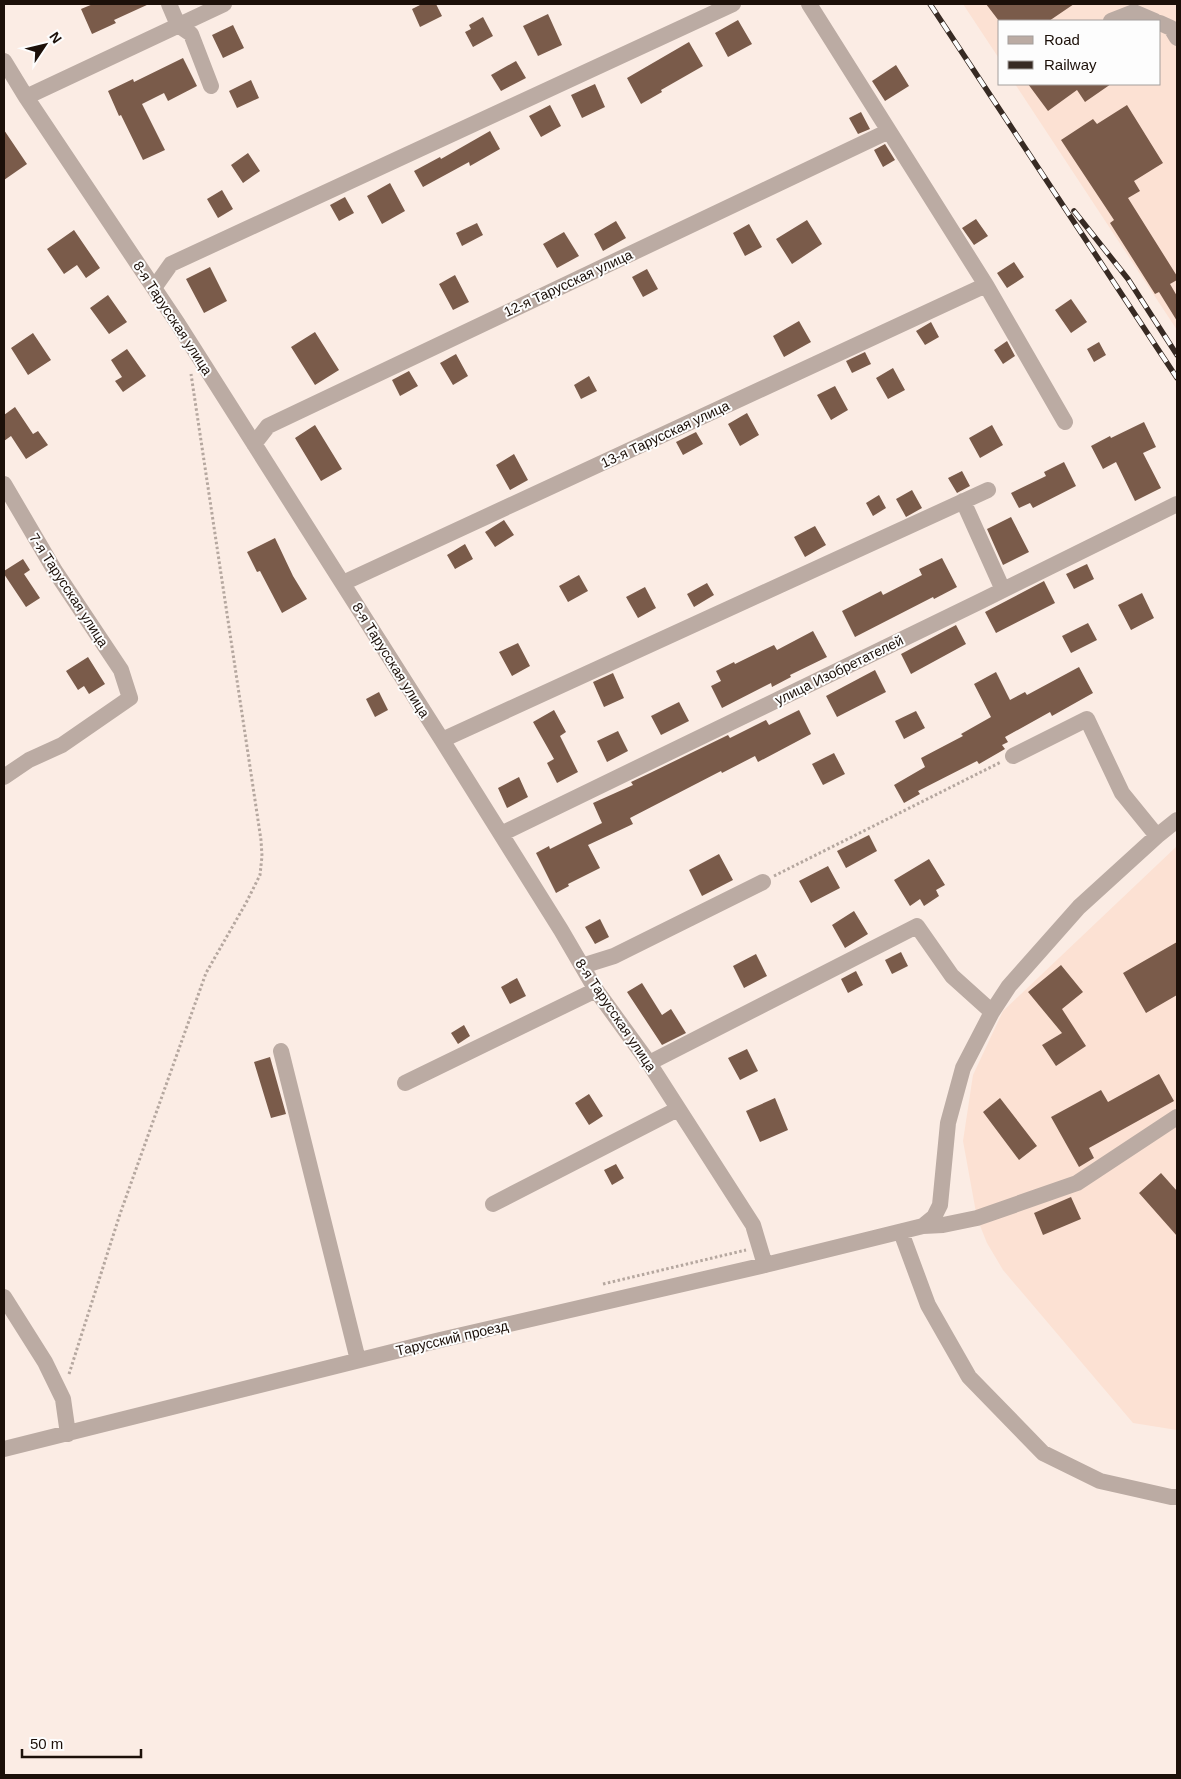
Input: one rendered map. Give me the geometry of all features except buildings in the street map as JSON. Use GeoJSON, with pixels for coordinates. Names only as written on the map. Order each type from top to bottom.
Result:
{"type":"FeatureCollection","features":[{"type":"Feature","properties":{"kind":"street"},"geometry":{"type":"LineString","coordinates":[[169,4],[178,25],[192,34],[210,86]]}},
{"type":"Feature","properties":{"kind":"street"},"geometry":{"type":"LineString","coordinates":[[26,97],[224,4]]}},
{"type":"Feature","properties":{"kind":"street"},"geometry":{"type":"LineString","coordinates":[[154,288],[171,264],[733,4]]}},
{"type":"Feature","properties":{"kind":"street"},"geometry":{"type":"LineString","coordinates":[[809,4],[986,285],[1065,422]]}},
{"type":"Feature","properties":{"kind":"street"},"geometry":{"type":"LineString","coordinates":[[1114,20],[1134,12],[1153,20]]}},
{"type":"Feature","properties":{"kind":"street"},"geometry":{"type":"LineString","coordinates":[[1161,23],[1171,28],[1177,38]]}},
{"type":"Feature","properties":{"kind":"street","name":"8-я Тарусская улица"},"geometry":{"type":"LineString","coordinates":[[4,61],[154,288],[343,583],[501,834],[596,990],[649,1063],[753,1226],[761,1246],[765,1265]]}},
{"type":"Feature","properties":{"kind":"street","name":"12-я Тарусская улица"},"geometry":{"type":"LineString","coordinates":[[254,444],[268,426],[889,131]]}},
{"type":"Feature","properties":{"kind":"street","name":"13-я Тарусская улица"},"geometry":{"type":"LineString","coordinates":[[343,583],[986,285]]}},
{"type":"Feature","properties":{"kind":"street","name":"7-я Тарусская улица"},"geometry":{"type":"LineString","coordinates":[[4,484],[55,571],[121,670],[130,698],[62,745],[29,760],[4,777]]}},
{"type":"Feature","properties":{"kind":"street"},"geometry":{"type":"LineString","coordinates":[[442,740],[988,490]]}},
{"type":"Feature","properties":{"kind":"street"},"geometry":{"type":"LineString","coordinates":[[963,501],[1003,590]]}},
{"type":"Feature","properties":{"kind":"street","name":"улица Изобретателей"},"geometry":{"type":"LineString","coordinates":[[501,834],[1177,504]]}},
{"type":"Feature","properties":{"kind":"street"},"geometry":{"type":"LineString","coordinates":[[1013,756],[1087,719],[1122,792],[1157,836]]}},
{"type":"Feature","properties":{"kind":"street"},"geometry":{"type":"LineString","coordinates":[[923,1226],[934,1217],[940,1205],[948,1122],[963,1068],[992,1012],[1009,986],[1079,907],[1177,820]]}},
{"type":"Feature","properties":{"kind":"street"},"geometry":{"type":"LineString","coordinates":[[582,966],[614,956],[763,882]]}},
{"type":"Feature","properties":{"kind":"street"},"geometry":{"type":"LineString","coordinates":[[649,1063],[916,926],[952,976],[992,1012]]}},
{"type":"Feature","properties":{"kind":"street"},"geometry":{"type":"LineString","coordinates":[[404,1083],[596,990]]}},
{"type":"Feature","properties":{"kind":"street"},"geometry":{"type":"LineString","coordinates":[[281,1051],[358,1360]]}},
{"type":"Feature","properties":{"kind":"street"},"geometry":{"type":"LineString","coordinates":[[493,1204],[678,1109]]}},
{"type":"Feature","properties":{"kind":"street","name":"Тарусский проезд"},"geometry":{"type":"LineString","coordinates":[[4,1449],[436,1341],[765,1265],[923,1226],[943,1225],[978,1218],[1078,1183],[1177,1117]]}},
{"type":"Feature","properties":{"kind":"street"},"geometry":{"type":"LineString","coordinates":[[901,1232],[928,1305],[969,1376],[1043,1453],[1100,1481],[1171,1498],[1177,1497]]}},
{"type":"Feature","properties":{"kind":"street"},"geometry":{"type":"LineString","coordinates":[[4,1297],[45,1362],[62,1398],[68,1434]]}},
{"type":"Feature","properties":{"kind":"path"},"geometry":{"type":"LineString","coordinates":[[62,1398],[120,1214],[206,973],[260,875],[261,840],[192,386],[190,354],[192,347]]}},
{"type":"Feature","properties":{"kind":"path"},"geometry":{"type":"LineString","coordinates":[[763,882],[1013,756]]}},
{"type":"Feature","properties":{"kind":"shaded area"},"geometry":{"type":"Polygon","coordinates":[[[963,4],[1177,4],[1177,330],[1016,85],[1161,85],[1161,20],[998,20],[998,57],[963,4]]]}},
{"type":"Feature","properties":{"kind":"shaded area"},"geometry":{"type":"Polygon","coordinates":[[[1177,846],[1177,1430],[1133,1423],[1003,1270],[987,1243],[977,1218],[963,1141],[973,1075],[1003,1011],[1177,846]]]}},
{"type":"Feature","properties":{"kind":"railway"},"geometry":{"type":"LineString","coordinates":[[930,4],[1177,378]]}},
{"type":"Feature","properties":{"kind":"railway"},"geometry":{"type":"LineString","coordinates":[[1074,211],[1128,279],[1177,355]]}}]}
